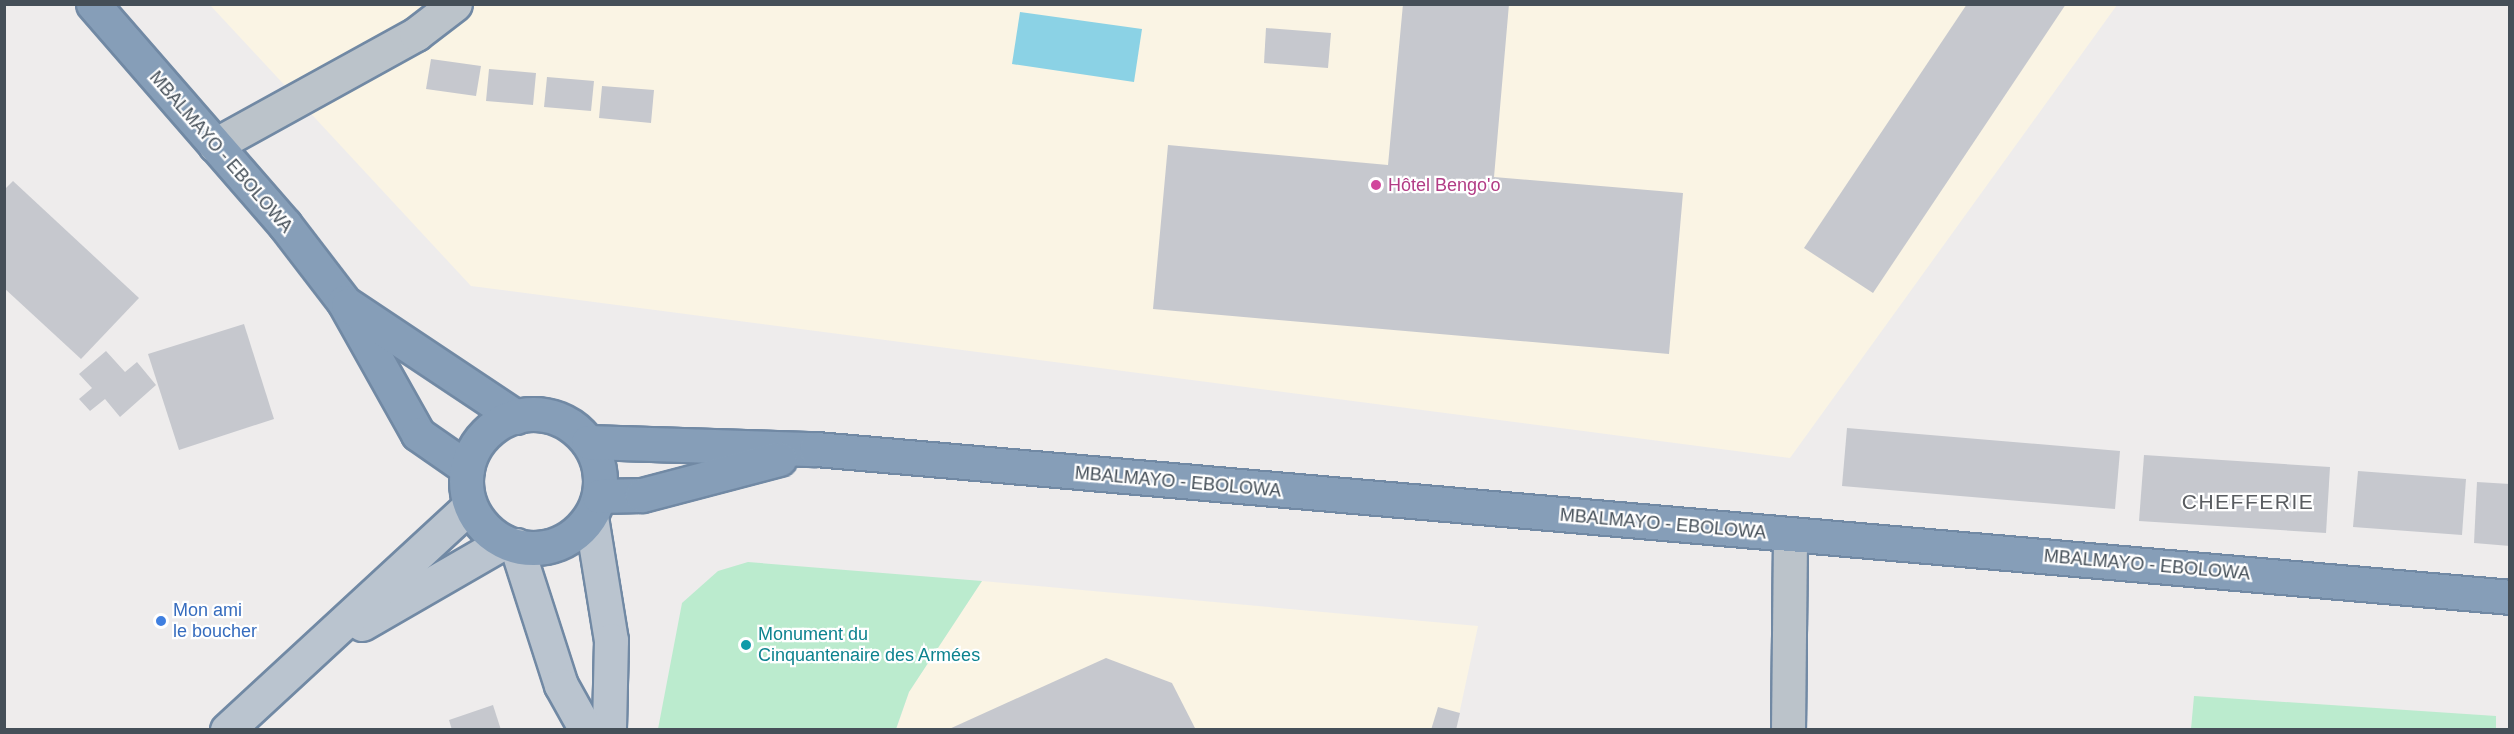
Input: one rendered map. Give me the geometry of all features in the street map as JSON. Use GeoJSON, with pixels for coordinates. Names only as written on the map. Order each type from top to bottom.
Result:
{"type":"FeatureCollection","features":[{"type":"Feature","properties":{"kind":"highway","name":"MBALMAYO - EBOLOWA"},"geometry":{"type":"LineString","coordinates":[[93,4],[215,145],[344,302],[418,434],[467,468]]}},
{"type":"Feature","properties":{"kind":"highway","name":"MBALMAYO - EBOLOWA"},"geometry":{"type":"LineString","coordinates":[[344,302],[516,417]]}},
{"type":"Feature","properties":{"kind":"highway"},"geometry":{"type":"LineString","coordinates":[[532,414],[564,421],[588,442],[599,468],[595,506],[555,545],[510,544],[470,506],[467,468],[484,435],[516,417],[532,414]]}},
{"type":"Feature","properties":{"kind":"highway","name":"MBALMAYO - EBOLOWA"},"geometry":{"type":"LineString","coordinates":[[588,442],[816,449],[2510,597]]}},
{"type":"Feature","properties":{"kind":"highway","name":"MBALMAYO - EBOLOWA"},"geometry":{"type":"LineString","coordinates":[[595,506],[816,449]]}},
{"type":"Feature","properties":{"kind":"main road"},"geometry":{"type":"LineString","coordinates":[[227,729],[470,506]]}},
{"type":"Feature","properties":{"kind":"main road"},"geometry":{"type":"LineString","coordinates":[[595,506],[611,640],[609,729]]}},
{"type":"Feature","properties":{"kind":"main road"},"geometry":{"type":"LineString","coordinates":[[311,654],[510,544],[561,685],[586,729]]}},
{"type":"Feature","properties":{"kind":"street"},"geometry":{"type":"LineString","coordinates":[[215,145],[416,34],[455,4]]}},
{"type":"Feature","properties":{"kind":"street"},"geometry":{"type":"LineString","coordinates":[[1788,729],[1790,535]]}},
{"type":"Feature","properties":{"kind":"shaded area"},"geometry":{"type":"Polygon","coordinates":[[[210,5],[2117,5],[1790,458],[471,286],[210,5]]]}},
{"type":"Feature","properties":{"kind":"shaded area"},"geometry":{"type":"Polygon","coordinates":[[[982,581],[1478,626],[1456,729],[896,730],[909,692],[982,581]]]}},
{"type":"Feature","properties":{"kind":"green space"},"geometry":{"type":"Polygon","coordinates":[[[748,562],[982,581],[909,692],[896,729],[658,729],[682,603],[718,571],[748,562]]]}},
{"type":"Feature","properties":{"kind":"green space"},"geometry":{"type":"Polygon","coordinates":[[[2194,696],[2496,716],[2496,729],[2191,729],[2194,696]]]}},
{"type":"Feature","properties":{"kind":"water"},"geometry":{"type":"Polygon","coordinates":[[[1020,12],[1142,29],[1134,82],[1012,64],[1020,12]]]}},
{"type":"Feature","properties":{"kind":"building","name":"Hôtel Bengo'o"},"geometry":{"type":"Polygon","coordinates":[[[1403,4],[1509,4],[1494,177],[1683,193],[1669,354],[1153,309],[1168,145],[1388,165],[1403,4]]]}},
{"type":"Feature","properties":{"kind":"building"},"geometry":{"type":"Polygon","coordinates":[[[1967,4],[2066,4],[1873,293],[1804,248],[1967,4]]]}},
{"type":"Feature","properties":{"kind":"building"},"geometry":{"type":"Polygon","coordinates":[[[1266,28],[1331,33],[1328,68],[1264,63],[1266,28]]]}},
{"type":"Feature","properties":{"kind":"building"},"geometry":{"type":"Polygon","coordinates":[[[431,59],[481,66],[476,96],[426,89],[431,59]]]}},
{"type":"Feature","properties":{"kind":"building"},"geometry":{"type":"Polygon","coordinates":[[[489,69],[536,73],[533,105],[486,101],[489,69]]]}},
{"type":"Feature","properties":{"kind":"building"},"geometry":{"type":"Polygon","coordinates":[[[547,77],[594,81],[591,111],[544,107],[547,77]]]}},
{"type":"Feature","properties":{"kind":"building"},"geometry":{"type":"Polygon","coordinates":[[[602,86],[654,90],[651,123],[599,118],[602,86]]]}},
{"type":"Feature","properties":{"kind":"building"},"geometry":{"type":"Polygon","coordinates":[[[13,181],[139,298],[81,359],[4,288],[4,190],[13,181]]]}},
{"type":"Feature","properties":{"kind":"building"},"geometry":{"type":"Polygon","coordinates":[[[244,324],[274,419],[179,450],[148,354],[244,324]]]}},
{"type":"Feature","properties":{"kind":"building"},"geometry":{"type":"Polygon","coordinates":[[[106,351],[125,372],[137,362],[156,385],[120,417],[105,399],[90,411],[79,399],[92,388],[79,374],[106,351]]]}},
{"type":"Feature","properties":{"kind":"building"},"geometry":{"type":"Polygon","coordinates":[[[1847,428],[2120,451],[2115,509],[1842,486],[1847,428]]]}},
{"type":"Feature","properties":{"kind":"building"},"geometry":{"type":"Polygon","coordinates":[[[2144,455],[2330,467],[2326,533],[2139,521],[2144,455]]]}},
{"type":"Feature","properties":{"kind":"building"},"geometry":{"type":"Polygon","coordinates":[[[2358,471],[2466,479],[2462,535],[2353,527],[2358,471]]]}},
{"type":"Feature","properties":{"kind":"building"},"geometry":{"type":"Polygon","coordinates":[[[2477,482],[2510,484],[2510,546],[2474,543],[2477,482]]]}},
{"type":"Feature","properties":{"kind":"building"},"geometry":{"type":"Polygon","coordinates":[[[1106,658],[1172,683],[1196,730],[947,730],[1106,658]]]}},
{"type":"Feature","properties":{"kind":"building"},"geometry":{"type":"Polygon","coordinates":[[[493,705],[501,730],[452,730],[449,720],[493,705]]]}},
{"type":"Feature","properties":{"kind":"building"},"geometry":{"type":"Polygon","coordinates":[[[1438,707],[1460,713],[1456,730],[1431,730],[1438,707]]]}},
{"type":"Feature","properties":{"kind":"place","name":"Hôtel Bengo'o"},"geometry":{"type":"Point","coordinates":[1376,185]}},
{"type":"Feature","properties":{"kind":"place","name":"Mon ami le boucher"},"geometry":{"type":"Point","coordinates":[161,621]}},
{"type":"Feature","properties":{"kind":"place","name":"Monument du Cinquantenaire des Armées"},"geometry":{"type":"Point","coordinates":[746,645]}},
{"type":"Feature","properties":{"kind":"district","name":"CHEFFERIE"},"geometry":{"type":"Point","coordinates":[2248,502]}}]}
